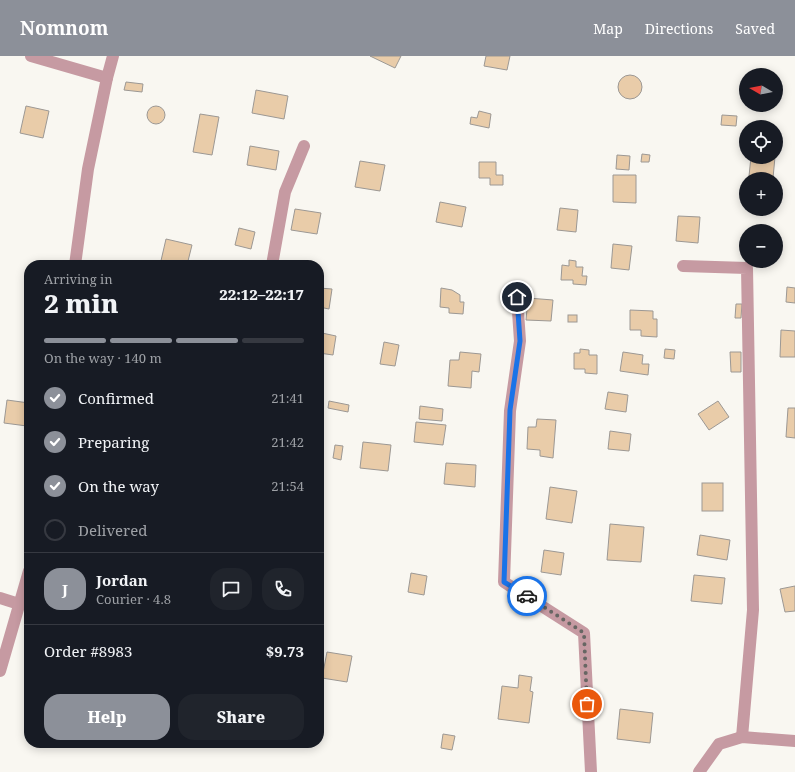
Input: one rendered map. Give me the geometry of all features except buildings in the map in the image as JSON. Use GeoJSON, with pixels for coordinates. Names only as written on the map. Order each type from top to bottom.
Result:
{"type":"FeatureCollection","features":[{"type":"Feature","properties":{"kind":"street"},"geometry":{"type":"LineString","coordinates":[[31,56],[107,78]]}},
{"type":"Feature","properties":{"kind":"street"},"geometry":{"type":"LineString","coordinates":[[76,260],[88,169],[113,56]]}},
{"type":"Feature","properties":{"kind":"street"},"geometry":{"type":"LineString","coordinates":[[273,260],[285,192],[304,146]]}},
{"type":"Feature","properties":{"kind":"street"},"geometry":{"type":"LineString","coordinates":[[683,266],[748,268],[753,610],[742,737]]}},
{"type":"Feature","properties":{"kind":"street"},"geometry":{"type":"LineString","coordinates":[[517,297],[520,341],[510,410],[504,582],[584,633],[591,772]]}},
{"type":"Feature","properties":{"kind":"street"},"geometry":{"type":"LineString","coordinates":[[0,671],[19,604],[24,595]]}},
{"type":"Feature","properties":{"kind":"street"},"geometry":{"type":"LineString","coordinates":[[0,598],[19,604]]}},
{"type":"Feature","properties":{"kind":"street"},"geometry":{"type":"LineString","coordinates":[[700,772],[719,744],[742,737],[795,741]]}},
{"type":"Feature","properties":{"kind":"way so far"},"geometry":{"type":"LineString","coordinates":[[527,596],[584,633],[587,704]]}},
{"type":"Feature","properties":{"kind":"route"},"geometry":{"type":"LineString","coordinates":[[517,297],[520,341],[510,410],[504,582],[527,596]]}}]}
